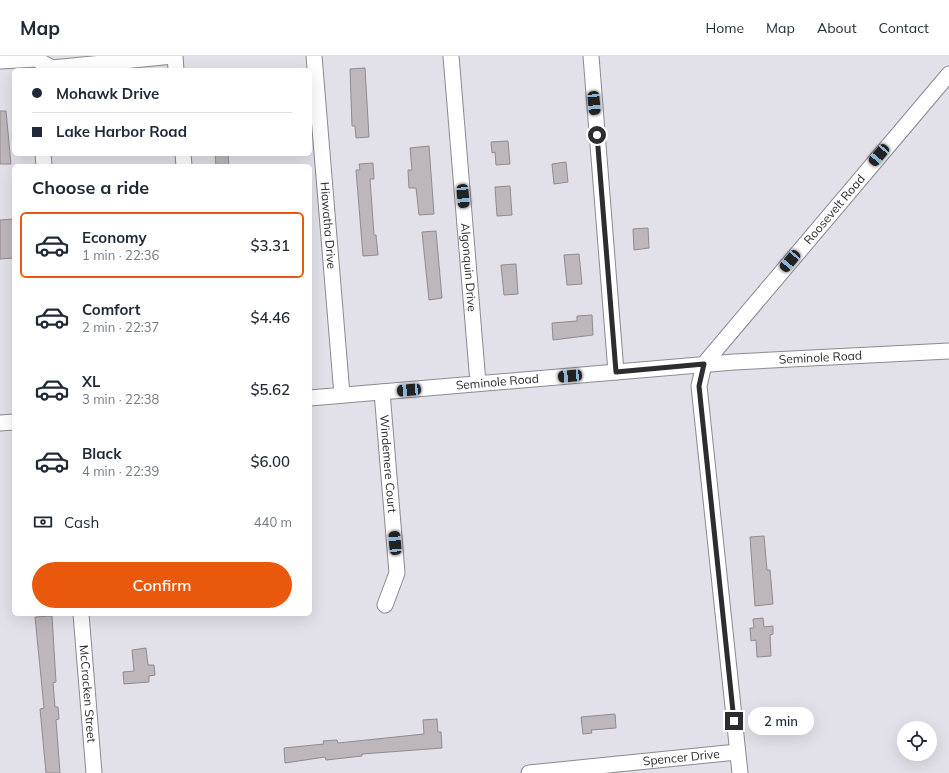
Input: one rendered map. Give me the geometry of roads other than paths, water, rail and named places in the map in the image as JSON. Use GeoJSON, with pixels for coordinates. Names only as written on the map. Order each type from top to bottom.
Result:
{"type":"FeatureCollection","features":[{"type":"Feature","properties":{"kind":"street"},"geometry":{"type":"LineString","coordinates":[[0,61],[37,60],[52,68],[174,56],[176,68]]}},
{"type":"Feature","properties":{"kind":"street","name":"Hiawatha Drive"},"geometry":{"type":"LineString","coordinates":[[314,56],[342,395]]}},
{"type":"Feature","properties":{"kind":"street","name":"Algonquin Drive"},"geometry":{"type":"LineString","coordinates":[[451,56],[478,383]]}},
{"type":"Feature","properties":{"kind":"street"},"geometry":{"type":"LineString","coordinates":[[591,56],[616,372]]}},
{"type":"Feature","properties":{"kind":"street","name":"Roosevelt Road"},"geometry":{"type":"LineString","coordinates":[[704,364],[949,74]]}},
{"type":"Feature","properties":{"kind":"street","name":"Seminole Road"},"geometry":{"type":"LineString","coordinates":[[312,398],[704,364],[949,351]]}},
{"type":"Feature","properties":{"kind":"street"},"geometry":{"type":"LineString","coordinates":[[704,364],[699,386],[740,773]]}},
{"type":"Feature","properties":{"kind":"street","name":"Windemere Court"},"geometry":{"type":"LineString","coordinates":[[382,392],[397,573],[385,605]]}},
{"type":"Feature","properties":{"kind":"street"},"geometry":{"type":"LineString","coordinates":[[0,423],[12,422]]}},
{"type":"Feature","properties":{"kind":"street","name":"McCracken Street"},"geometry":{"type":"LineString","coordinates":[[81,616],[94,773]]}},
{"type":"Feature","properties":{"kind":"street","name":"Spencer Drive"},"geometry":{"type":"LineString","coordinates":[[529,773],[737,752]]}}]}
